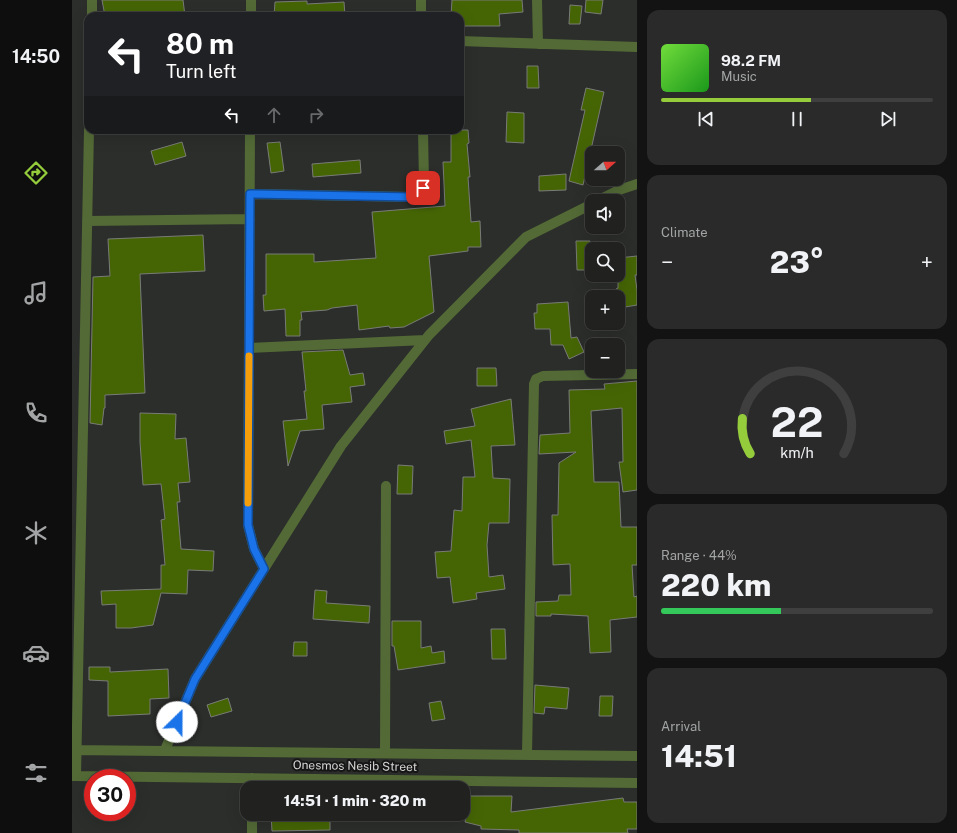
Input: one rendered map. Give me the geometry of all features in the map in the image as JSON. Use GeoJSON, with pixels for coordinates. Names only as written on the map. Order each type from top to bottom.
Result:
{"type":"FeatureCollection","features":[{"type":"Feature","properties":{"kind":"street"},"geometry":{"type":"LineString","coordinates":[[92,0],[92,12]]}},
{"type":"Feature","properties":{"kind":"street"},"geometry":{"type":"LineString","coordinates":[[251,0],[251,12]]}},
{"type":"Feature","properties":{"kind":"street"},"geometry":{"type":"LineString","coordinates":[[421,0],[421,12]]}},
{"type":"Feature","properties":{"kind":"street"},"geometry":{"type":"LineString","coordinates":[[537,0],[538,44]]}},
{"type":"Feature","properties":{"kind":"street"},"geometry":{"type":"LineString","coordinates":[[464,41],[637,47]]}},
{"type":"Feature","properties":{"kind":"street"},"geometry":{"type":"LineString","coordinates":[[74,776],[89,134]]}},
{"type":"Feature","properties":{"kind":"street"},"geometry":{"type":"LineString","coordinates":[[250,134],[248,525],[254,549],[264,569]]}},
{"type":"Feature","properties":{"kind":"street"},"geometry":{"type":"LineString","coordinates":[[250,194],[412,197],[420,192],[424,184],[423,134]]}},
{"type":"Feature","properties":{"kind":"street"},"geometry":{"type":"LineString","coordinates":[[611,194],[637,184]]}},
{"type":"Feature","properties":{"kind":"street"},"geometry":{"type":"LineString","coordinates":[[165,750],[195,679],[341,446],[425,340],[526,237],[585,208]]}},
{"type":"Feature","properties":{"kind":"street"},"geometry":{"type":"LineString","coordinates":[[87,221],[250,219]]}},
{"type":"Feature","properties":{"kind":"street"},"geometry":{"type":"LineString","coordinates":[[249,348],[425,340]]}},
{"type":"Feature","properties":{"kind":"street"},"geometry":{"type":"LineString","coordinates":[[527,754],[534,384],[536,379],[543,376],[637,374]]}},
{"type":"Feature","properties":{"kind":"street"},"geometry":{"type":"LineString","coordinates":[[385,753],[386,486]]}},
{"type":"Feature","properties":{"kind":"street","name":"Onesmos Nesib Street"},"geometry":{"type":"LineString","coordinates":[[74,750],[637,756]]}},
{"type":"Feature","properties":{"kind":"street","name":"Onesmos Nesib Street"},"geometry":{"type":"LineString","coordinates":[[74,776],[240,783]]}},
{"type":"Feature","properties":{"kind":"street","name":"Onesmos Nesib Street"},"geometry":{"type":"LineString","coordinates":[[470,783],[637,783]]}},
{"type":"Feature","properties":{"kind":"street"},"geometry":{"type":"LineString","coordinates":[[252,821],[252,833]]}},
{"type":"Feature","properties":{"kind":"building"},"geometry":{"type":"Polygon","coordinates":[[[102,0],[183,0],[184,12],[104,12],[102,0]]]}},
{"type":"Feature","properties":{"kind":"building"},"geometry":{"type":"Polygon","coordinates":[[[452,0],[522,0],[523,12],[499,14],[500,26],[464,26],[464,12],[451,12],[452,0]]]}},
{"type":"Feature","properties":{"kind":"building"},"geometry":{"type":"Polygon","coordinates":[[[586,0],[603,0],[601,14],[585,12],[586,0]]]}},
{"type":"Feature","properties":{"kind":"building"},"geometry":{"type":"Polygon","coordinates":[[[307,1],[307,4],[344,2],[345,12],[274,12],[275,2],[307,1]]]}},
{"type":"Feature","properties":{"kind":"building"},"geometry":{"type":"Polygon","coordinates":[[[570,5],[582,6],[580,24],[569,24],[570,5]]]}},
{"type":"Feature","properties":{"kind":"building"},"geometry":{"type":"Polygon","coordinates":[[[527,66],[538,66],[539,88],[527,88],[527,66]]]}},
{"type":"Feature","properties":{"kind":"building"},"geometry":{"type":"Polygon","coordinates":[[[586,88],[604,92],[592,146],[585,146],[585,176],[583,185],[569,181],[585,110],[581,110],[586,88]]]}},
{"type":"Feature","properties":{"kind":"building"},"geometry":{"type":"Polygon","coordinates":[[[507,112],[524,113],[524,143],[506,142],[507,112]]]}},
{"type":"Feature","properties":{"kind":"building"},"geometry":{"type":"Polygon","coordinates":[[[464,130],[468,130],[469,143],[467,144],[470,177],[468,177],[471,222],[480,221],[481,247],[468,247],[468,251],[429,256],[434,312],[404,327],[390,328],[389,326],[359,330],[357,305],[327,310],[301,312],[302,320],[300,320],[300,336],[286,336],[285,309],[264,311],[263,295],[266,295],[266,254],[314,254],[314,262],[376,258],[372,212],[445,206],[443,162],[451,162],[451,134],[464,134],[464,130]]]}},
{"type":"Feature","properties":{"kind":"building"},"geometry":{"type":"Polygon","coordinates":[[[182,142],[186,156],[155,165],[151,151],[182,142]]]}},
{"type":"Feature","properties":{"kind":"building"},"geometry":{"type":"Polygon","coordinates":[[[280,142],[284,171],[271,173],[267,143],[280,142]]]}},
{"type":"Feature","properties":{"kind":"building"},"geometry":{"type":"Polygon","coordinates":[[[360,160],[361,173],[313,177],[312,164],[360,160]]]}},
{"type":"Feature","properties":{"kind":"building"},"geometry":{"type":"Polygon","coordinates":[[[566,174],[566,190],[539,191],[539,176],[566,174]]]}},
{"type":"Feature","properties":{"kind":"building"},"geometry":{"type":"Polygon","coordinates":[[[203,235],[205,271],[140,274],[145,393],[105,395],[105,408],[102,425],[90,423],[93,277],[110,276],[108,239],[203,235]]]}},
{"type":"Feature","properties":{"kind":"building"},"geometry":{"type":"Polygon","coordinates":[[[576,241],[590,241],[585,242],[585,270],[577,270],[576,241]]]}},
{"type":"Feature","properties":{"kind":"building"},"geometry":{"type":"Polygon","coordinates":[[[637,256],[637,275],[635,275],[637,305],[625,307],[625,290],[616,289],[618,288],[618,282],[625,282],[625,257],[637,256]]]}},
{"type":"Feature","properties":{"kind":"building"},"geometry":{"type":"Polygon","coordinates":[[[568,302],[571,338],[577,337],[584,352],[569,359],[563,345],[551,345],[550,329],[535,329],[534,313],[537,313],[537,304],[568,302]]]}},
{"type":"Feature","properties":{"kind":"building"},"geometry":{"type":"Polygon","coordinates":[[[343,350],[350,375],[363,373],[365,385],[350,387],[352,402],[322,405],[324,429],[300,431],[288,466],[283,421],[307,419],[302,352],[343,350]]]}},
{"type":"Feature","properties":{"kind":"building"},"geometry":{"type":"Polygon","coordinates":[[[477,368],[496,368],[497,386],[477,386],[477,368]]]}},
{"type":"Feature","properties":{"kind":"building"},"geometry":{"type":"Polygon","coordinates":[[[637,381],[637,490],[623,492],[619,462],[623,462],[622,408],[591,411],[594,482],[619,482],[621,527],[637,527],[637,565],[632,565],[634,597],[637,596],[637,617],[610,620],[611,652],[590,653],[588,616],[551,614],[551,616],[536,616],[536,602],[558,601],[559,595],[571,595],[570,564],[553,565],[552,515],[558,515],[559,463],[576,452],[539,454],[540,435],[570,433],[569,390],[605,389],[604,384],[637,381]]]}},
{"type":"Feature","properties":{"kind":"building"},"geometry":{"type":"Polygon","coordinates":[[[511,399],[515,445],[491,446],[493,478],[510,479],[509,523],[489,523],[487,545],[489,577],[503,575],[505,589],[476,593],[477,599],[453,603],[450,577],[437,578],[435,552],[451,551],[454,510],[462,511],[463,477],[475,477],[471,440],[446,444],[444,431],[475,426],[471,409],[511,399]]]}},
{"type":"Feature","properties":{"kind":"building"},"geometry":{"type":"Polygon","coordinates":[[[140,413],[176,414],[175,439],[186,438],[190,482],[178,483],[180,502],[177,502],[181,549],[214,551],[213,571],[188,570],[187,594],[161,593],[153,625],[131,628],[116,628],[116,604],[102,605],[101,591],[161,589],[161,565],[165,565],[161,520],[165,519],[161,484],[143,485],[140,442],[140,413]]]}},
{"type":"Feature","properties":{"kind":"building"},"geometry":{"type":"Polygon","coordinates":[[[398,465],[413,466],[412,494],[397,494],[398,465]]]}},
{"type":"Feature","properties":{"kind":"building"},"geometry":{"type":"Polygon","coordinates":[[[315,590],[327,591],[326,603],[370,606],[369,623],[313,619],[315,590]]]}},
{"type":"Feature","properties":{"kind":"building"},"geometry":{"type":"Polygon","coordinates":[[[392,621],[421,621],[421,648],[431,646],[432,653],[444,651],[445,663],[398,670],[394,646],[392,646],[392,621]]]}},
{"type":"Feature","properties":{"kind":"building"},"geometry":{"type":"Polygon","coordinates":[[[491,629],[505,629],[506,659],[492,659],[491,629]]]}},
{"type":"Feature","properties":{"kind":"building"},"geometry":{"type":"Polygon","coordinates":[[[294,642],[307,642],[307,656],[293,656],[294,642]]]}},
{"type":"Feature","properties":{"kind":"building"},"geometry":{"type":"Polygon","coordinates":[[[89,667],[110,667],[110,672],[168,669],[169,698],[150,699],[150,714],[108,716],[108,681],[89,680],[89,667]]]}},
{"type":"Feature","properties":{"kind":"building"},"geometry":{"type":"Polygon","coordinates":[[[535,685],[569,688],[567,709],[545,707],[544,714],[534,713],[535,685]]]}},
{"type":"Feature","properties":{"kind":"building"},"geometry":{"type":"Polygon","coordinates":[[[600,696],[613,696],[612,716],[599,716],[600,696]]]}},
{"type":"Feature","properties":{"kind":"building"},"geometry":{"type":"Polygon","coordinates":[[[228,698],[232,711],[211,717],[207,705],[228,698]]]}},
{"type":"Feature","properties":{"kind":"building"},"geometry":{"type":"Polygon","coordinates":[[[441,701],[445,719],[432,721],[429,703],[441,701]]]}},
{"type":"Feature","properties":{"kind":"building"},"geometry":{"type":"Polygon","coordinates":[[[470,796],[512,796],[511,812],[623,798],[624,802],[637,802],[637,829],[627,829],[628,833],[519,833],[519,830],[481,829],[481,826],[465,822],[470,821],[470,796]]]}},
{"type":"Feature","properties":{"kind":"building"},"geometry":{"type":"Polygon","coordinates":[[[271,821],[330,821],[330,830],[272,831],[271,821]]]}},
{"type":"Feature","properties":{"kind":"slow traffic"},"geometry":{"type":"LineString","coordinates":[[248,503],[249,356]]}},
{"type":"Feature","properties":{"kind":"route"},"geometry":{"type":"LineString","coordinates":[[177,722],[195,679],[264,569],[254,549],[248,525],[250,194],[412,197],[423,188]]}}]}
